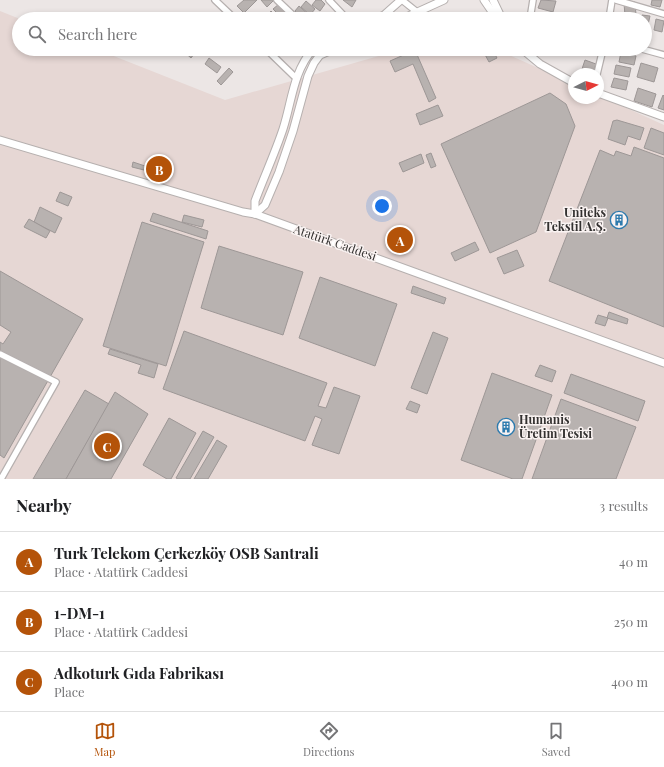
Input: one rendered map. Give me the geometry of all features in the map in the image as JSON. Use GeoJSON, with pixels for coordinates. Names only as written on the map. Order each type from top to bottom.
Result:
{"type":"FeatureCollection","features":[{"type":"Feature","properties":{"kind":"street"},"geometry":{"type":"LineString","coordinates":[[215,0],[228,12]]}},
{"type":"Feature","properties":{"kind":"street"},"geometry":{"type":"LineString","coordinates":[[277,0],[288,12]]}},
{"type":"Feature","properties":{"kind":"street"},"geometry":{"type":"LineString","coordinates":[[329,0],[341,12]]}},
{"type":"Feature","properties":{"kind":"street"},"geometry":{"type":"LineString","coordinates":[[387,12],[401,0],[417,12],[444,0]]}},
{"type":"Feature","properties":{"kind":"street"},"geometry":{"type":"LineString","coordinates":[[484,0],[492,12]]}},
{"type":"Feature","properties":{"kind":"street"},"geometry":{"type":"LineString","coordinates":[[493,0],[499,12]]}},
{"type":"Feature","properties":{"kind":"street"},"geometry":{"type":"LineString","coordinates":[[531,12],[533,0]]}},
{"type":"Feature","properties":{"kind":"street"},"geometry":{"type":"LineString","coordinates":[[610,12],[612,0]]}},
{"type":"Feature","properties":{"kind":"street"},"geometry":{"type":"LineString","coordinates":[[616,0],[664,14]]}},
{"type":"Feature","properties":{"kind":"street"},"geometry":{"type":"LineString","coordinates":[[652,52],[664,55]]}},
{"type":"Feature","properties":{"kind":"street"},"geometry":{"type":"LineString","coordinates":[[273,56],[296,78]]}},
{"type":"Feature","properties":{"kind":"street"},"geometry":{"type":"LineString","coordinates":[[255,214],[255,201],[283,128],[296,78],[307,56]]}},
{"type":"Feature","properties":{"kind":"street"},"geometry":{"type":"LineString","coordinates":[[255,214],[265,205],[279,172],[293,131],[308,76],[319,56]]}},
{"type":"Feature","properties":{"kind":"street"},"geometry":{"type":"LineString","coordinates":[[531,56],[540,64],[568,80]]}},
{"type":"Feature","properties":{"kind":"street"},"geometry":{"type":"LineString","coordinates":[[598,68],[601,56]]}},
{"type":"Feature","properties":{"kind":"street"},"geometry":{"type":"LineString","coordinates":[[604,95],[664,117]]}},
{"type":"Feature","properties":{"kind":"street","name":"Atatürk Caddesi"},"geometry":{"type":"LineString","coordinates":[[0,140],[255,214],[664,363]]}},
{"type":"Feature","properties":{"kind":"street"},"geometry":{"type":"LineString","coordinates":[[0,354],[56,382],[2,479]]}},
{"type":"Feature","properties":{"kind":"shaded area"},"geometry":{"type":"Polygon","coordinates":[[[0,11],[12,16],[12,56],[114,56],[225,100],[379,56],[512,56],[568,81],[568,104],[604,104],[604,98],[664,125],[664,479],[0,479],[0,11]]]}},
{"type":"Feature","properties":{"kind":"building"},"geometry":{"type":"Polygon","coordinates":[[[244,0],[257,0],[245,12],[237,6],[244,0]]]}},
{"type":"Feature","properties":{"kind":"building"},"geometry":{"type":"Polygon","coordinates":[[[261,0],[274,0],[267,7],[261,0]]]}},
{"type":"Feature","properties":{"kind":"building"},"geometry":{"type":"Polygon","coordinates":[[[316,0],[321,0],[325,4],[320,11],[312,5],[316,0]]]}},
{"type":"Feature","properties":{"kind":"building"},"geometry":{"type":"Polygon","coordinates":[[[343,0],[356,0],[352,7],[343,0]]]}},
{"type":"Feature","properties":{"kind":"building"},"geometry":{"type":"Polygon","coordinates":[[[541,0],[556,1],[553,12],[538,8],[541,0]]]}},
{"type":"Feature","properties":{"kind":"building"},"geometry":{"type":"Polygon","coordinates":[[[652,0],[662,0],[660,7],[651,5],[652,0]]]}},
{"type":"Feature","properties":{"kind":"building"},"geometry":{"type":"Polygon","coordinates":[[[306,1],[315,9],[312,12],[307,12],[301,7],[306,1]]]}},
{"type":"Feature","properties":{"kind":"building"},"geometry":{"type":"Polygon","coordinates":[[[635,2],[636,12],[625,12],[624,3],[635,2]]]}},
{"type":"Feature","properties":{"kind":"building"},"geometry":{"type":"Polygon","coordinates":[[[279,4],[288,12],[276,12],[273,9],[279,4]]]}},
{"type":"Feature","properties":{"kind":"building"},"geometry":{"type":"Polygon","coordinates":[[[299,6],[306,12],[296,12],[295,11],[299,6]]]}},
{"type":"Feature","properties":{"kind":"building"},"geometry":{"type":"Polygon","coordinates":[[[656,19],[664,21],[662,32],[654,30],[656,19]]]}},
{"type":"Feature","properties":{"kind":"building"},"geometry":{"type":"Polygon","coordinates":[[[401,56],[418,56],[436,98],[429,102],[413,64],[395,72],[390,61],[401,56]]]}},
{"type":"Feature","properties":{"kind":"building"},"geometry":{"type":"Polygon","coordinates":[[[486,56],[496,56],[497,58],[489,62],[486,56]]]}},
{"type":"Feature","properties":{"kind":"building"},"geometry":{"type":"Polygon","coordinates":[[[620,56],[636,56],[634,65],[619,62],[620,56]]]}},
{"type":"Feature","properties":{"kind":"building"},"geometry":{"type":"Polygon","coordinates":[[[209,58],[221,67],[217,73],[205,64],[209,58]]]}},
{"type":"Feature","properties":{"kind":"building"},"geometry":{"type":"Polygon","coordinates":[[[585,60],[596,64],[594,68],[582,68],[585,60]]]}},
{"type":"Feature","properties":{"kind":"building"},"geometry":{"type":"Polygon","coordinates":[[[641,63],[658,68],[654,82],[637,77],[641,63]]]}},
{"type":"Feature","properties":{"kind":"building"},"geometry":{"type":"Polygon","coordinates":[[[616,65],[631,68],[629,77],[614,74],[616,65]]]}},
{"type":"Feature","properties":{"kind":"building"},"geometry":{"type":"Polygon","coordinates":[[[229,68],[233,72],[221,85],[217,81],[229,68]]]}},
{"type":"Feature","properties":{"kind":"building"},"geometry":{"type":"Polygon","coordinates":[[[614,78],[628,81],[626,90],[611,87],[614,78]]]}},
{"type":"Feature","properties":{"kind":"building"},"geometry":{"type":"Polygon","coordinates":[[[638,88],[656,94],[652,107],[634,101],[638,88]]]}},
{"type":"Feature","properties":{"kind":"building"},"geometry":{"type":"Polygon","coordinates":[[[550,93],[566,104],[575,126],[536,232],[490,253],[441,144],[550,93]]]}},
{"type":"Feature","properties":{"kind":"building"},"geometry":{"type":"Polygon","coordinates":[[[663,95],[664,96],[664,110],[658,108],[663,95]]]}},
{"type":"Feature","properties":{"kind":"building"},"geometry":{"type":"Polygon","coordinates":[[[438,105],[443,116],[420,125],[416,114],[438,105]]]}},
{"type":"Feature","properties":{"kind":"building"},"geometry":{"type":"Polygon","coordinates":[[[617,120],[644,128],[640,140],[628,136],[625,145],[608,139],[613,121],[617,120]]]}},
{"type":"Feature","properties":{"kind":"building"},"geometry":{"type":"Polygon","coordinates":[[[651,128],[664,133],[664,155],[644,148],[651,128]]]}},
{"type":"Feature","properties":{"kind":"building","name":"Uniteks Tekstil A.Ş."},"geometry":{"type":"Polygon","coordinates":[[[634,147],[664,158],[664,327],[549,281],[600,150],[614,156],[616,151],[631,156],[634,147]]]}},
{"type":"Feature","properties":{"kind":"building"},"geometry":{"type":"Polygon","coordinates":[[[431,153],[436,166],[431,168],[426,155],[431,153]]]}},
{"type":"Feature","properties":{"kind":"building"},"geometry":{"type":"Polygon","coordinates":[[[421,154],[424,163],[403,172],[399,163],[421,154]]]}},
{"type":"Feature","properties":{"kind":"building"},"geometry":{"type":"Polygon","coordinates":[[[133,162],[145,166],[144,170],[132,167],[133,162]]]}},
{"type":"Feature","properties":{"kind":"building"},"geometry":{"type":"Polygon","coordinates":[[[155,164],[165,167],[162,175],[153,172],[155,164]]]}},
{"type":"Feature","properties":{"kind":"building"},"geometry":{"type":"Polygon","coordinates":[[[60,192],[72,197],[68,206],[56,201],[60,192]]]}},
{"type":"Feature","properties":{"kind":"building"},"geometry":{"type":"Polygon","coordinates":[[[40,207],[62,218],[55,233],[34,222],[40,207]]]}},
{"type":"Feature","properties":{"kind":"building"},"geometry":{"type":"Polygon","coordinates":[[[153,213],[208,231],[206,239],[150,221],[153,213]]]}},
{"type":"Feature","properties":{"kind":"building"},"geometry":{"type":"Polygon","coordinates":[[[184,215],[204,220],[202,227],[182,222],[184,215]]]}},
{"type":"Feature","properties":{"kind":"building"},"geometry":{"type":"Polygon","coordinates":[[[29,219],[50,231],[46,238],[24,227],[29,219]]]}},
{"type":"Feature","properties":{"kind":"building"},"geometry":{"type":"Polygon","coordinates":[[[142,222],[204,242],[166,366],[103,346],[142,222]]]}},
{"type":"Feature","properties":{"kind":"building"},"geometry":{"type":"Polygon","coordinates":[[[396,233],[407,237],[404,246],[393,242],[396,233]]]}},
{"type":"Feature","properties":{"kind":"building"},"geometry":{"type":"Polygon","coordinates":[[[475,242],[479,250],[455,261],[451,253],[475,242]]]}},
{"type":"Feature","properties":{"kind":"building"},"geometry":{"type":"Polygon","coordinates":[[[219,246],[303,272],[283,335],[201,308],[219,246]]]}},
{"type":"Feature","properties":{"kind":"building"},"geometry":{"type":"Polygon","coordinates":[[[517,250],[524,266],[504,274],[497,258],[517,250]]]}},
{"type":"Feature","properties":{"kind":"building"},"geometry":{"type":"Polygon","coordinates":[[[0,271],[83,319],[4,458],[0,455],[0,342],[3,344],[11,332],[0,325],[0,271]]]}},
{"type":"Feature","properties":{"kind":"building"},"geometry":{"type":"Polygon","coordinates":[[[320,277],[397,304],[375,366],[299,338],[320,277]]]}},
{"type":"Feature","properties":{"kind":"building"},"geometry":{"type":"Polygon","coordinates":[[[413,286],[446,298],[444,304],[411,293],[413,286]]]}},
{"type":"Feature","properties":{"kind":"building"},"geometry":{"type":"Polygon","coordinates":[[[609,312],[628,319],[627,324],[607,318],[609,312]]]}},
{"type":"Feature","properties":{"kind":"building"},"geometry":{"type":"Polygon","coordinates":[[[598,315],[608,318],[605,326],[595,323],[598,315]]]}},
{"type":"Feature","properties":{"kind":"building"},"geometry":{"type":"Polygon","coordinates":[[[184,331],[327,383],[318,406],[326,408],[334,387],[360,396],[339,454],[312,445],[322,419],[315,416],[305,441],[163,389],[184,331]]]}},
{"type":"Feature","properties":{"kind":"building"},"geometry":{"type":"Polygon","coordinates":[[[433,332],[448,338],[427,394],[411,388],[433,332]]]}},
{"type":"Feature","properties":{"kind":"building"},"geometry":{"type":"Polygon","coordinates":[[[110,349],[158,364],[154,378],[138,373],[141,365],[108,354],[110,349]]]}},
{"type":"Feature","properties":{"kind":"building"},"geometry":{"type":"Polygon","coordinates":[[[540,365],[556,371],[552,382],[535,376],[540,365]]]}},
{"type":"Feature","properties":{"kind":"building","name":"Humanis Üretim Tesisi"},"geometry":{"type":"Polygon","coordinates":[[[492,373],[552,395],[522,479],[513,479],[461,460],[492,373]]]}},
{"type":"Feature","properties":{"kind":"building"},"geometry":{"type":"Polygon","coordinates":[[[571,374],[645,401],[638,421],[564,393],[571,374]]]}},
{"type":"Feature","properties":{"kind":"building"},"geometry":{"type":"Polygon","coordinates":[[[85,390],[109,404],[66,479],[33,479],[85,390]]]}},
{"type":"Feature","properties":{"kind":"building"},"geometry":{"type":"Polygon","coordinates":[[[115,392],[148,414],[111,479],[66,479],[115,392]]]}},
{"type":"Feature","properties":{"kind":"building"},"geometry":{"type":"Polygon","coordinates":[[[561,399],[636,427],[616,479],[532,479],[561,399]]]}},
{"type":"Feature","properties":{"kind":"building"},"geometry":{"type":"Polygon","coordinates":[[[410,401],[420,405],[417,413],[406,409],[410,401]]]}},
{"type":"Feature","properties":{"kind":"building"},"geometry":{"type":"Polygon","coordinates":[[[169,418],[196,433],[171,479],[167,479],[143,465],[169,418]]]}},
{"type":"Feature","properties":{"kind":"building"},"geometry":{"type":"Polygon","coordinates":[[[203,431],[214,437],[190,479],[176,478],[203,431]]]}},
{"type":"Feature","properties":{"kind":"building"},"geometry":{"type":"Polygon","coordinates":[[[217,440],[227,446],[208,479],[194,479],[217,440]]]}},
{"type":"Feature","properties":{"kind":"place","name":"1-DM-1"},"geometry":{"type":"Point","coordinates":[159,169]}},
{"type":"Feature","properties":{"kind":"place","name":"Uniteks Tekstil A.Ş."},"geometry":{"type":"Point","coordinates":[619,220]}},
{"type":"Feature","properties":{"kind":"place","name":"Turk Telekom Çerkezköy OSB Santrali"},"geometry":{"type":"Point","coordinates":[400,240]}},
{"type":"Feature","properties":{"kind":"place","name":"Humanis Üretim Tesisi"},"geometry":{"type":"Point","coordinates":[506,427]}},
{"type":"Feature","properties":{"kind":"place","name":"Adkoturk Gıda Fabrikası"},"geometry":{"type":"Point","coordinates":[107,446]}}]}
